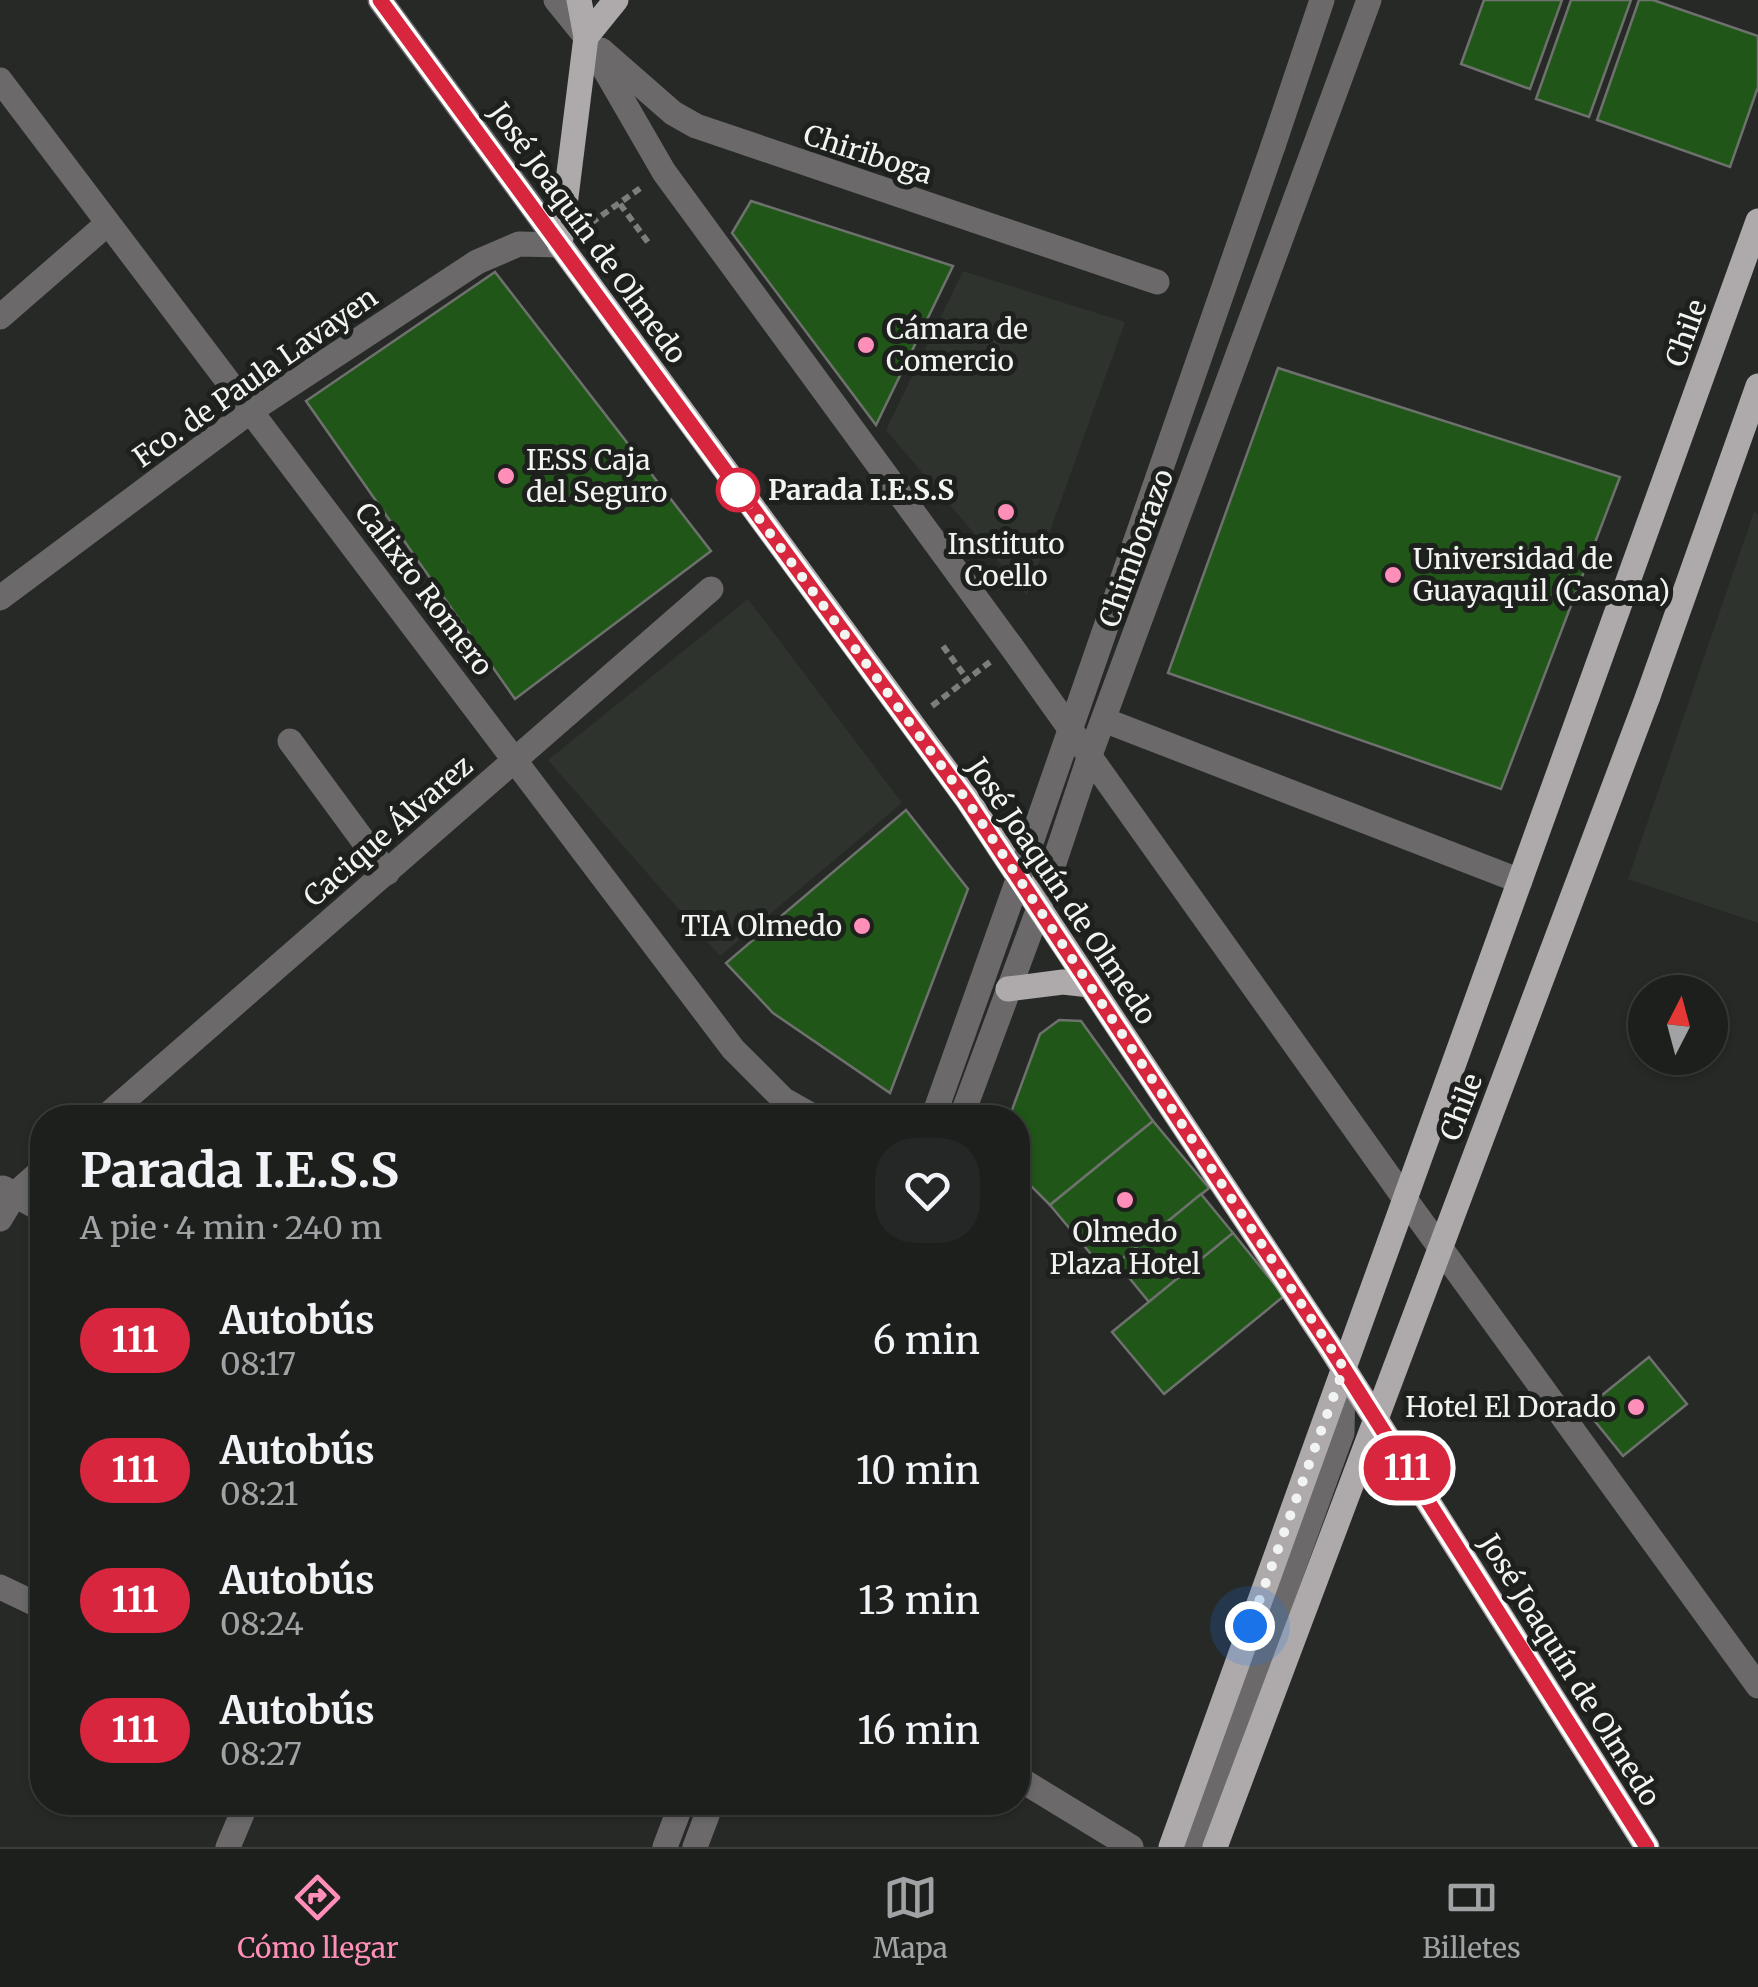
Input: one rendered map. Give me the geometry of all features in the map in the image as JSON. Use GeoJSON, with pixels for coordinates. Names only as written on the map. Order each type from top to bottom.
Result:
{"type":"FeatureCollection","features":[{"type":"Feature","properties":{"kind":"main road"},"geometry":{"type":"LineString","coordinates":[[560,245],[586,36],[579,0]]}},
{"type":"Feature","properties":{"kind":"main road"},"geometry":{"type":"LineString","coordinates":[[586,36],[616,0]]}},
{"type":"Feature","properties":{"kind":"main road","name":"Chile"},"geometry":{"type":"LineString","coordinates":[[1170,1847],[1758,221]]}},
{"type":"Feature","properties":{"kind":"main road","name":"José Joaquín de Olmedo"},"geometry":{"type":"LineString","coordinates":[[560,245],[966,799],[1344,1368],[1647,1847]]}},
{"type":"Feature","properties":{"kind":"main road","name":"Chile"},"geometry":{"type":"LineString","coordinates":[[1215,1847],[1648,696],[1758,386]]}},
{"type":"Feature","properties":{"kind":"main road"},"geometry":{"type":"LineString","coordinates":[[1008,989],[1062,982],[1090,985]]}},
{"type":"Feature","properties":{"kind":"street","name":"José Joaquín de Olmedo"},"geometry":{"type":"LineString","coordinates":[[380,0],[560,245]]}},
{"type":"Feature","properties":{"kind":"street"},"geometry":{"type":"LineString","coordinates":[[556,0],[586,36],[664,172],[1090,755],[1758,1686]]}},
{"type":"Feature","properties":{"kind":"street"},"geometry":{"type":"LineString","coordinates":[[586,36],[591,0]]}},
{"type":"Feature","properties":{"kind":"street","name":"Chimborazo"},"geometry":{"type":"LineString","coordinates":[[937,1105],[1322,0]]}},
{"type":"Feature","properties":{"kind":"street","name":"Chimborazo"},"geometry":{"type":"LineString","coordinates":[[966,1105],[1090,755],[1369,0]]}},
{"type":"Feature","properties":{"kind":"street","name":"Chiriboga"},"geometry":{"type":"LineString","coordinates":[[586,36],[674,113],[696,126],[1157,282]]}},
{"type":"Feature","properties":{"kind":"street","name":"Calixto Romero"},"geometry":{"type":"LineString","coordinates":[[0,80],[734,1049],[793,1105]]}},
{"type":"Feature","properties":{"kind":"street"},"geometry":{"type":"LineString","coordinates":[[0,316],[107,224]]}},
{"type":"Feature","properties":{"kind":"street","name":"Fco. de Paula Lavayen"},"geometry":{"type":"LineString","coordinates":[[0,598],[252,410],[498,252],[519,244],[560,245]]}},
{"type":"Feature","properties":{"kind":"street","name":"Cacique Álvarez"},"geometry":{"type":"LineString","coordinates":[[119,1105],[711,589]]}},
{"type":"Feature","properties":{"kind":"street"},"geometry":{"type":"LineString","coordinates":[[1104,720],[1520,880]]}},
{"type":"Feature","properties":{"kind":"street"},"geometry":{"type":"LineString","coordinates":[[290,741],[387,873]]}},
{"type":"Feature","properties":{"kind":"street"},"geometry":{"type":"LineString","coordinates":[[0,1219],[7,1190],[30,1177]]}},
{"type":"Feature","properties":{"kind":"street"},"geometry":{"type":"LineString","coordinates":[[7,1190],[30,1203]]}},
{"type":"Feature","properties":{"kind":"street","name":"Chile"},"geometry":{"type":"LineString","coordinates":[[1192,1847],[1342,1434],[1344,1368]]}},
{"type":"Feature","properties":{"kind":"street"},"geometry":{"type":"LineString","coordinates":[[0,1587],[30,1601]]}},
{"type":"Feature","properties":{"kind":"street"},"geometry":{"type":"LineString","coordinates":[[1030,1785],[1131,1847]]}},
{"type":"Feature","properties":{"kind":"street"},"geometry":{"type":"LineString","coordinates":[[228,1847],[242,1815]]}},
{"type":"Feature","properties":{"kind":"street"},"geometry":{"type":"LineString","coordinates":[[665,1847],[677,1815]]}},
{"type":"Feature","properties":{"kind":"street"},"geometry":{"type":"LineString","coordinates":[[695,1847],[707,1815]]}},
{"type":"Feature","properties":{"kind":"path"},"geometry":{"type":"LineString","coordinates":[[560,245],[664,172]]}},
{"type":"Feature","properties":{"kind":"path"},"geometry":{"type":"LineString","coordinates":[[620,204],[650,245]]}},
{"type":"Feature","properties":{"kind":"path"},"geometry":{"type":"LineString","coordinates":[[943,646],[967,679]]}},
{"type":"Feature","properties":{"kind":"path"},"geometry":{"type":"LineString","coordinates":[[910,724],[1011,646]]}},
{"type":"Feature","properties":{"kind":"shaded area","name":"Instituto Coello"},"geometry":{"type":"Polygon","coordinates":[[[963,271],[1125,322],[1027,595],[886,430],[963,271]]]}},
{"type":"Feature","properties":{"kind":"shaded area"},"geometry":{"type":"Polygon","coordinates":[[[1754,512],[1758,514],[1758,923],[1628,879],[1754,512]]]}},
{"type":"Feature","properties":{"kind":"shaded area"},"geometry":{"type":"Polygon","coordinates":[[[748,599],[902,803],[720,956],[548,760],[748,599]]]}},
{"type":"Feature","properties":{"kind":"building"},"geometry":{"type":"Polygon","coordinates":[[[1484,0],[1562,0],[1530,89],[1461,64],[1484,0]]]}},
{"type":"Feature","properties":{"kind":"building"},"geometry":{"type":"Polygon","coordinates":[[[1571,0],[1631,0],[1589,117],[1536,99],[1571,0]]]}},
{"type":"Feature","properties":{"kind":"building"},"geometry":{"type":"Polygon","coordinates":[[[1639,0],[1653,0],[1758,36],[1758,87],[1730,167],[1597,120],[1639,0]]]}},
{"type":"Feature","properties":{"kind":"building","name":"Cámara de Comercio"},"geometry":{"type":"Polygon","coordinates":[[[751,201],[953,266],[876,425],[732,233],[751,201]]]}},
{"type":"Feature","properties":{"kind":"building","name":"IESS Caja del Seguro"},"geometry":{"type":"Polygon","coordinates":[[[495,272],[711,551],[515,699],[306,401],[495,272]]]}},
{"type":"Feature","properties":{"kind":"building","name":"Universidad de Guayaquil (Casona)"},"geometry":{"type":"Polygon","coordinates":[[[1278,368],[1620,477],[1501,789],[1168,673],[1278,368]]]}},
{"type":"Feature","properties":{"kind":"building","name":"TIA Olmedo"},"geometry":{"type":"Polygon","coordinates":[[[906,810],[968,889],[890,1093],[773,1013],[726,963],[906,810]]]}},
{"type":"Feature","properties":{"kind":"building"},"geometry":{"type":"Polygon","coordinates":[[[1059,1020],[1081,1021],[1153,1121],[1050,1205],[1030,1185],[1030,1105],[1014,1105],[1040,1034],[1059,1020]]]}},
{"type":"Feature","properties":{"kind":"building","name":"Olmedo Plaza Hotel"},"geometry":{"type":"Polygon","coordinates":[[[1153,1121],[1209,1188],[1106,1272],[1050,1205],[1153,1121]]]}},
{"type":"Feature","properties":{"kind":"building"},"geometry":{"type":"Polygon","coordinates":[[[1201,1194],[1233,1233],[1149,1302],[1117,1263],[1201,1194]]]}},
{"type":"Feature","properties":{"kind":"building"},"geometry":{"type":"Polygon","coordinates":[[[1233,1233],[1284,1296],[1164,1394],[1112,1332],[1233,1233]]]}},
{"type":"Feature","properties":{"kind":"building","name":"Hotel El Dorado"},"geometry":{"type":"Polygon","coordinates":[[[1649,1357],[1687,1404],[1623,1456],[1585,1409],[1649,1357]]]}},
{"type":"Feature","properties":{"kind":"bus line","name":"111"},"geometry":{"type":"LineString","coordinates":[[380,0],[966,799],[1330,1347],[1647,1847]]}},
{"type":"Feature","properties":{"kind":"place","name":"Cámara de Comercio"},"geometry":{"type":"Point","coordinates":[866,345]}},
{"type":"Feature","properties":{"kind":"place","name":"IESS Caja del Seguro"},"geometry":{"type":"Point","coordinates":[506,476]}},
{"type":"Feature","properties":{"kind":"place","name":"Parada I.E.S.S"},"geometry":{"type":"Point","coordinates":[738,490]}},
{"type":"Feature","properties":{"kind":"place","name":"Instituto Coello"},"geometry":{"type":"Point","coordinates":[1006,512]}},
{"type":"Feature","properties":{"kind":"place","name":"Universidad de Guayaquil (Casona)"},"geometry":{"type":"Point","coordinates":[1393,575]}},
{"type":"Feature","properties":{"kind":"place","name":"TIA Olmedo"},"geometry":{"type":"Point","coordinates":[862,926]}},
{"type":"Feature","properties":{"kind":"place","name":"Olmedo Plaza Hotel"},"geometry":{"type":"Point","coordinates":[1125,1200]}},
{"type":"Feature","properties":{"kind":"place","name":"Hotel El Dorado"},"geometry":{"type":"Point","coordinates":[1636,1407]}},
{"type":"Feature","properties":{"kind":"route"},"geometry":{"type":"LineString","coordinates":[[738,490],[966,799],[1344,1368],[1250,1626]]}}]}
